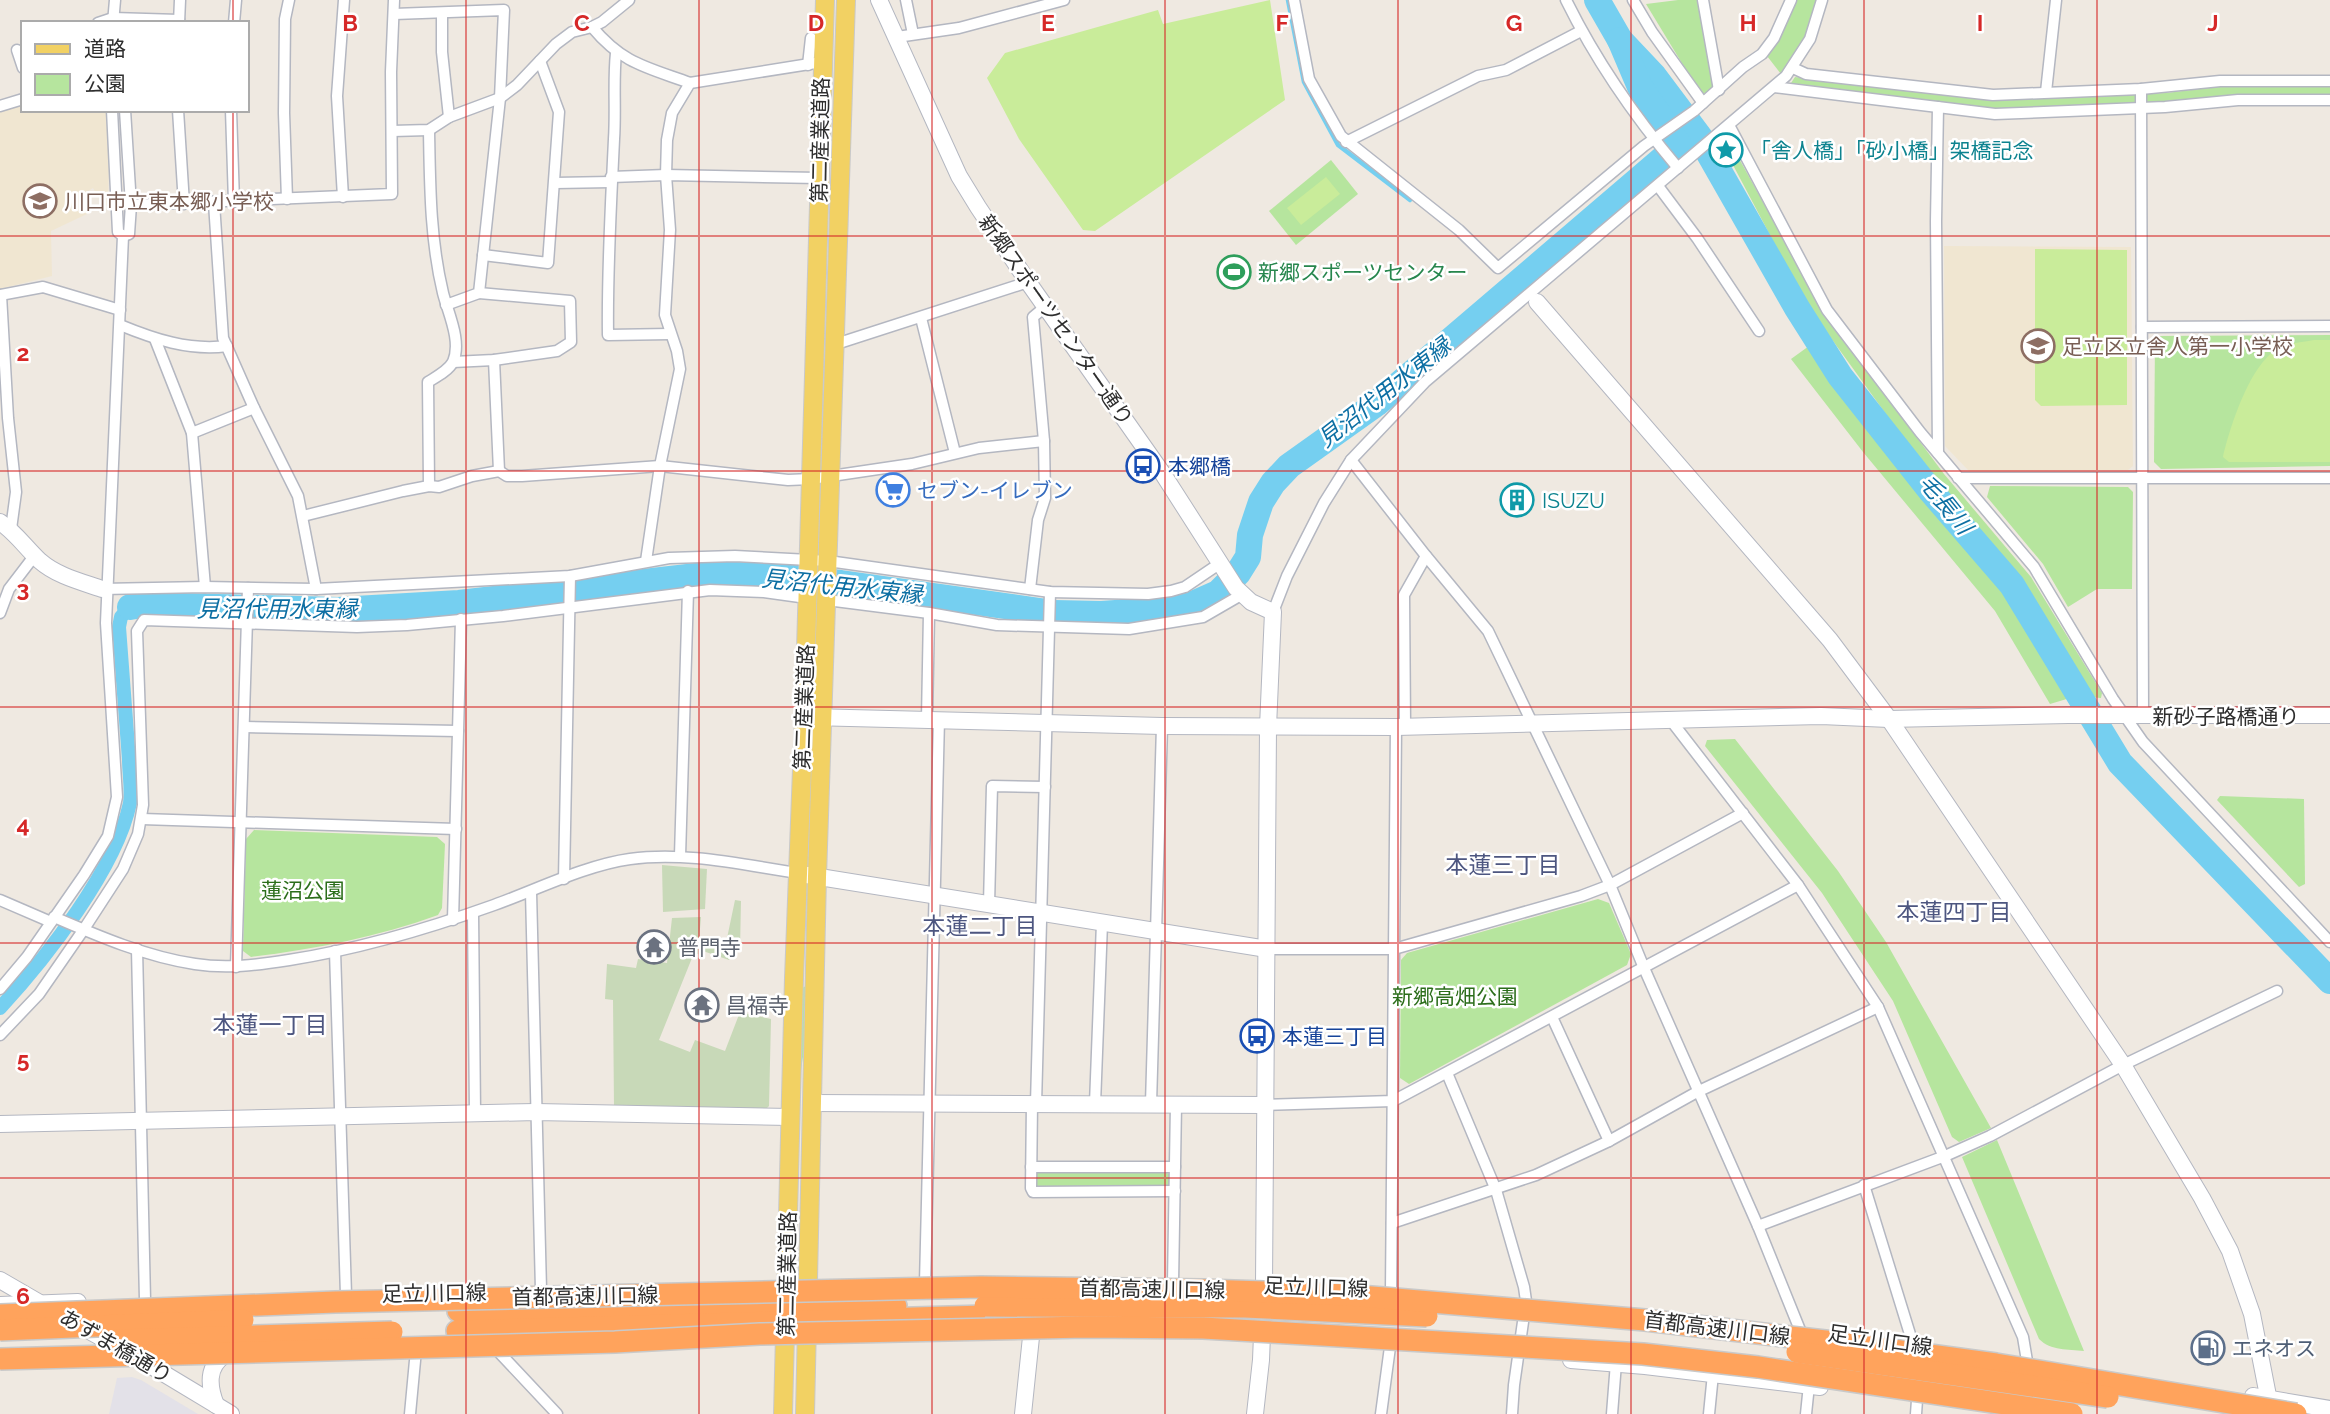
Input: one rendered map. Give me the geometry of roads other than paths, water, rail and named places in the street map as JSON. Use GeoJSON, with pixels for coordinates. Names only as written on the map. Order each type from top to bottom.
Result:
{"type":"FeatureCollection","features":[{"type":"Feature","properties":{"kind":"highway","name":"首都高速川口線"},"geometry":{"type":"LineString","coordinates":[[0,1315],[362,1302],[981,1287],[1348,1295],[1645,1320],[1820,1340],[1996,1364],[2296,1414]]}},
{"type":"Feature","properties":{"kind":"highway"},"geometry":{"type":"LineString","coordinates":[[0,1330],[797,1313],[1245,1307],[1564,1325],[1756,1346],[2234,1414]]}},
{"type":"Feature","properties":{"kind":"highway"},"geometry":{"type":"LineString","coordinates":[[985,1311],[1220,1317],[1440,1330],[1571,1341],[1643,1353]]}},
{"type":"Feature","properties":{"kind":"highway"},"geometry":{"type":"LineString","coordinates":[[0,1346],[457,1321]]}},
{"type":"Feature","properties":{"kind":"highway","name":"首都高速川口線"},"geometry":{"type":"LineString","coordinates":[[0,1361],[615,1342],[760,1334],[1086,1327],[1217,1329],[1643,1353],[1758,1367],[2072,1414]]}},
{"type":"Feature","properties":{"kind":"main road","name":"第二産業道路"},"geometry":{"type":"LineString","coordinates":[[805,1414],[797,1313],[790,1117],[819,178],[815,64],[825,0]]}},
{"type":"Feature","properties":{"kind":"main road","name":"第二産業道路"},"geometry":{"type":"LineString","coordinates":[[783,1414],[797,1313],[812,1103],[833,345],[846,0]]}},
{"type":"Feature","properties":{"kind":"street"},"geometry":{"type":"LineString","coordinates":[[116,0],[113,20],[128,21]]}},
{"type":"Feature","properties":{"kind":"street"},"geometry":{"type":"LineString","coordinates":[[179,21],[180,0]]}},
{"type":"Feature","properties":{"kind":"street"},"geometry":{"type":"LineString","coordinates":[[234,21],[236,0]]}},
{"type":"Feature","properties":{"kind":"street"},"geometry":{"type":"LineString","coordinates":[[287,199],[284,113],[285,19],[289,0]]}},
{"type":"Feature","properties":{"kind":"street"},"geometry":{"type":"LineString","coordinates":[[343,197],[337,96],[344,0]]}},
{"type":"Feature","properties":{"kind":"street"},"geometry":{"type":"LineString","coordinates":[[131,205],[392,194],[391,72],[394,0]]}},
{"type":"Feature","properties":{"kind":"street"},"geometry":{"type":"LineString","coordinates":[[392,131],[429,130],[449,117],[500,98],[517,85],[556,44],[572,32],[602,22],[629,0]]}},
{"type":"Feature","properties":{"kind":"street","name":"新郷スポーツセンター通り"},"geometry":{"type":"LineString","coordinates":[[879,0],[905,36],[959,176],[1045,307],[1163,474],[1239,592],[1260,608],[1273,612]]}},
{"type":"Feature","properties":{"kind":"street"},"geometry":{"type":"LineString","coordinates":[[906,0],[905,36],[959,28],[1064,0]]}},
{"type":"Feature","properties":{"kind":"street"},"geometry":{"type":"LineString","coordinates":[[1294,0],[1309,79],[1346,142],[1459,230],[1498,268],[1762,54],[1778,31],[1791,0]]}},
{"type":"Feature","properties":{"kind":"street"},"geometry":{"type":"LineString","coordinates":[[1566,0],[1596,56],[1676,166]]}},
{"type":"Feature","properties":{"kind":"street"},"geometry":{"type":"LineString","coordinates":[[1633,0],[1652,32],[1703,103]]}},
{"type":"Feature","properties":{"kind":"street"},"geometry":{"type":"LineString","coordinates":[[1703,0],[1718,90]]}},
{"type":"Feature","properties":{"kind":"street"},"geometry":{"type":"LineString","coordinates":[[1255,1414],[1264,1285],[1268,727],[1273,612],[1287,576],[1324,503],[1352,460],[1425,382],[1534,298],[1658,186],[1676,166],[1694,155],[1774,87],[1793,68],[1810,39],[1822,0]]}},
{"type":"Feature","properties":{"kind":"street"},"geometry":{"type":"LineString","coordinates":[[2046,92],[2056,0]]}},
{"type":"Feature","properties":{"kind":"street"},"geometry":{"type":"LineString","coordinates":[[394,14],[442,14],[494,5],[504,10],[500,98],[479,293]]}},
{"type":"Feature","properties":{"kind":"street"},"geometry":{"type":"LineString","coordinates":[[442,14],[442,52],[449,117]]}},
{"type":"Feature","properties":{"kind":"street"},"geometry":{"type":"LineString","coordinates":[[592,27],[628,61],[690,83],[815,64],[811,38]]}},
{"type":"Feature","properties":{"kind":"street"},"geometry":{"type":"LineString","coordinates":[[1346,142],[1478,76],[1506,70],[1581,31]]}},
{"type":"Feature","properties":{"kind":"street"},"geometry":{"type":"LineString","coordinates":[[616,52],[608,335],[670,334]]}},
{"type":"Feature","properties":{"kind":"street"},"geometry":{"type":"LineString","coordinates":[[483,255],[548,263],[559,112],[540,61]]}},
{"type":"Feature","properties":{"kind":"street"},"geometry":{"type":"LineString","coordinates":[[1793,68],[1805,74],[1993,95],[2141,89],[2220,81],[2330,81]]}},
{"type":"Feature","properties":{"kind":"street"},"geometry":{"type":"LineString","coordinates":[[646,561],[660,466],[680,369],[665,316],[670,230],[666,175],[667,140],[672,113],[690,83]]}},
{"type":"Feature","properties":{"kind":"street"},"geometry":{"type":"LineString","coordinates":[[1774,87],[1995,114],[2141,108],[2238,100],[2330,100]]}},
{"type":"Feature","properties":{"kind":"street"},"geometry":{"type":"LineString","coordinates":[[2141,89],[2143,716]]}},
{"type":"Feature","properties":{"kind":"street"},"geometry":{"type":"LineString","coordinates":[[0,106],[21,100]]}},
{"type":"Feature","properties":{"kind":"street"},"geometry":{"type":"LineString","coordinates":[[1938,107],[1938,453]]}},
{"type":"Feature","properties":{"kind":"street"},"geometry":{"type":"LineString","coordinates":[[112,112],[118,232],[123,236]]}},
{"type":"Feature","properties":{"kind":"street"},"geometry":{"type":"LineString","coordinates":[[123,236],[129,234],[131,205],[125,112]]}},
{"type":"Feature","properties":{"kind":"street"},"geometry":{"type":"LineString","coordinates":[[178,112],[184,204]]}},
{"type":"Feature","properties":{"kind":"street"},"geometry":{"type":"LineString","coordinates":[[231,112],[234,202]]}},
{"type":"Feature","properties":{"kind":"street"},"geometry":{"type":"LineString","coordinates":[[1729,125],[1827,310],[1958,478],[2034,567],[2123,715],[2143,743],[2330,942]]}},
{"type":"Feature","properties":{"kind":"street"},"geometry":{"type":"LineString","coordinates":[[429,130],[431,212],[436,262],[455,335],[453,362],[428,382],[429,486]]}},
{"type":"Feature","properties":{"kind":"street"},"geometry":{"type":"LineString","coordinates":[[555,183],[666,175],[819,178]]}},
{"type":"Feature","properties":{"kind":"street"},"geometry":{"type":"LineString","coordinates":[[1658,186],[1697,238],[1759,331]]}},
{"type":"Feature","properties":{"kind":"street"},"geometry":{"type":"LineString","coordinates":[[214,203],[223,338],[298,496],[316,589]]}},
{"type":"Feature","properties":{"kind":"street"},"geometry":{"type":"LineString","coordinates":[[0,989],[55,919],[108,836],[117,797],[105,589],[123,236]]}},
{"type":"Feature","properties":{"kind":"street"},"geometry":{"type":"LineString","coordinates":[[833,345],[1028,282]]}},
{"type":"Feature","properties":{"kind":"street"},"geometry":{"type":"LineString","coordinates":[[120,310],[43,287],[1,295],[8,418],[16,492],[6,526],[51,569],[105,589],[205,587],[247,594],[570,580],[646,561],[696,556],[808,564],[1030,589],[1050,597],[1171,591],[1222,568]]}},
{"type":"Feature","properties":{"kind":"street"},"geometry":{"type":"LineString","coordinates":[[446,305],[479,293],[570,301],[571,342],[557,351],[494,360],[453,362]]}},
{"type":"Feature","properties":{"kind":"street"},"geometry":{"type":"LineString","coordinates":[[1534,298],[1830,640],[1889,719],[2123,1065],[2202,1198],[2230,1251],[2252,1314],[2270,1406]]}},
{"type":"Feature","properties":{"kind":"street"},"geometry":{"type":"LineString","coordinates":[[1030,589],[1038,520],[1045,498],[1044,441],[1033,317],[1045,307]]}},
{"type":"Feature","properties":{"kind":"street"},"geometry":{"type":"LineString","coordinates":[[921,318],[955,453]]}},
{"type":"Feature","properties":{"kind":"street"},"geometry":{"type":"LineString","coordinates":[[120,325],[155,339],[205,349],[227,346]]}},
{"type":"Feature","properties":{"kind":"street"},"geometry":{"type":"LineString","coordinates":[[2142,327],[2330,326]]}},
{"type":"Feature","properties":{"kind":"street"},"geometry":{"type":"LineString","coordinates":[[155,339],[192,433],[205,587]]}},
{"type":"Feature","properties":{"kind":"street"},"geometry":{"type":"LineString","coordinates":[[494,360],[499,471]]}},
{"type":"Feature","properties":{"kind":"street"},"geometry":{"type":"LineString","coordinates":[[192,433],[254,408]]}},
{"type":"Feature","properties":{"kind":"street"},"geometry":{"type":"LineString","coordinates":[[303,516],[429,486],[439,487],[472,476],[499,471],[506,476],[522,477],[660,466],[788,480],[811,479],[912,464],[955,453],[1044,441]]}},
{"type":"Feature","properties":{"kind":"street"},"geometry":{"type":"LineString","coordinates":[[1352,460],[1488,631],[1610,885],[1800,1329]]}},
{"type":"Feature","properties":{"kind":"street"},"geometry":{"type":"LineString","coordinates":[[1958,478],[2330,478]]}},
{"type":"Feature","properties":{"kind":"street"},"geometry":{"type":"LineString","coordinates":[[0,612],[9,589],[35,555]]}},
{"type":"Feature","properties":{"kind":"street"},"geometry":{"type":"LineString","coordinates":[[1391,1291],[1394,948],[1404,595],[1426,556]]}},
{"type":"Feature","properties":{"kind":"street"},"geometry":{"type":"LineString","coordinates":[[564,879],[570,580]]}},
{"type":"Feature","properties":{"kind":"street"},"geometry":{"type":"LineString","coordinates":[[0,1035],[39,994],[80,927],[123,869],[131,852],[142,819],[143,805],[137,631],[144,620],[247,619],[357,627],[407,625],[688,592],[735,590],[807,594]]}},
{"type":"Feature","properties":{"kind":"street"},"geometry":{"type":"LineString","coordinates":[[680,856],[688,592]]}},
{"type":"Feature","properties":{"kind":"street"},"geometry":{"type":"LineString","coordinates":[[827,597],[997,625],[1129,629],[1203,617],[1239,592]]}},
{"type":"Feature","properties":{"kind":"street"},"geometry":{"type":"LineString","coordinates":[[236,967],[247,594]]}},
{"type":"Feature","properties":{"kind":"street"},"geometry":{"type":"LineString","coordinates":[[1050,597],[1042,912],[1031,1167],[1033,1192],[1175,1191]]}},
{"type":"Feature","properties":{"kind":"street"},"geometry":{"type":"LineString","coordinates":[[925,1283],[934,896],[933,719],[929,612]]}},
{"type":"Feature","properties":{"kind":"street"},"geometry":{"type":"LineString","coordinates":[[453,920],[461,619]]}},
{"type":"Feature","properties":{"kind":"street","name":"新砂子路橋通り"},"geometry":{"type":"LineString","coordinates":[[804,717],[1163,726],[1401,727],[1821,716],[1889,719],[2068,715],[2330,715]]}},
{"type":"Feature","properties":{"kind":"street"},"geometry":{"type":"LineString","coordinates":[[1669,719],[1798,886],[1878,1007],[2023,1337],[2035,1414]]}},
{"type":"Feature","properties":{"kind":"street"},"geometry":{"type":"LineString","coordinates":[[1152,1104],[1163,726]]}},
{"type":"Feature","properties":{"kind":"street"},"geometry":{"type":"LineString","coordinates":[[244,727],[458,731]]}},
{"type":"Feature","properties":{"kind":"street"},"geometry":{"type":"LineString","coordinates":[[989,904],[992,786],[1045,787]]}},
{"type":"Feature","properties":{"kind":"street"},"geometry":{"type":"LineString","coordinates":[[0,900],[175,961],[236,967],[393,939],[628,859],[680,856],[1267,949],[1394,948],[1581,896],[1610,885],[1743,813]]}},
{"type":"Feature","properties":{"kind":"street"},"geometry":{"type":"LineString","coordinates":[[142,819],[456,829]]}},
{"type":"Feature","properties":{"kind":"street"},"geometry":{"type":"LineString","coordinates":[[812,1103],[1265,1105],[1393,1101],[1798,886]]}},
{"type":"Feature","properties":{"kind":"street"},"geometry":{"type":"LineString","coordinates":[[531,892],[541,1290]]}},
{"type":"Feature","properties":{"kind":"street"},"geometry":{"type":"LineString","coordinates":[[473,913],[475,1113]]}},
{"type":"Feature","properties":{"kind":"street"},"geometry":{"type":"LineString","coordinates":[[1095,1104],[1102,923]]}},
{"type":"Feature","properties":{"kind":"street"},"geometry":{"type":"LineString","coordinates":[[137,949],[145,1300]]}},
{"type":"Feature","properties":{"kind":"street"},"geometry":{"type":"LineString","coordinates":[[335,951],[346,1295]]}},
{"type":"Feature","properties":{"kind":"street"},"geometry":{"type":"LineString","coordinates":[[1758,1226],[1945,1156],[1990,1136],[2123,1065],[2277,991]]}},
{"type":"Feature","properties":{"kind":"street"},"geometry":{"type":"LineString","coordinates":[[1392,1223],[1536,1175],[1609,1141],[1697,1091],[1878,1007]]}},
{"type":"Feature","properties":{"kind":"street"},"geometry":{"type":"LineString","coordinates":[[1552,1017],[1609,1141]]}},
{"type":"Feature","properties":{"kind":"street"},"geometry":{"type":"LineString","coordinates":[[1447,1073],[1496,1190],[1524,1287],[1526,1301],[1512,1414]]}},
{"type":"Feature","properties":{"kind":"street"},"geometry":{"type":"LineString","coordinates":[[1173,1283],[1176,1104]]}},
{"type":"Feature","properties":{"kind":"street"},"geometry":{"type":"LineString","coordinates":[[0,1124],[536,1112],[790,1117]]}},
{"type":"Feature","properties":{"kind":"street"},"geometry":{"type":"LineString","coordinates":[[1031,1167],[1175,1167]]}},
{"type":"Feature","properties":{"kind":"street"},"geometry":{"type":"LineString","coordinates":[[1864,1185],[1913,1345]]}},
{"type":"Feature","properties":{"kind":"street","name":"あずま橋通り"},"geometry":{"type":"LineString","coordinates":[[0,1280],[138,1357],[231,1414]]}},
{"type":"Feature","properties":{"kind":"street","name":"足立川口線"},"geometry":{"type":"LineString","coordinates":[[0,1361],[495,1348],[797,1313],[925,1283],[1173,1283],[1391,1291],[1526,1301],[1800,1329],[2027,1362],[2270,1406],[2330,1409]]}},
{"type":"Feature","properties":{"kind":"street","name":"足立川口線"},"geometry":{"type":"LineString","coordinates":[[0,1305],[541,1290],[1031,1337],[1262,1339],[1616,1363],[1809,1385],[1916,1407],[2006,1414]]}},
{"type":"Feature","properties":{"kind":"street"},"geometry":{"type":"LineString","coordinates":[[1023,1414],[1031,1337]]}},
{"type":"Feature","properties":{"kind":"street"},"geometry":{"type":"LineString","coordinates":[[1381,1414],[1390,1347]]}},
{"type":"Feature","properties":{"kind":"street"},"geometry":{"type":"LineString","coordinates":[[495,1348],[556,1414]]}},
{"type":"Feature","properties":{"kind":"street"},"geometry":{"type":"LineString","coordinates":[[410,1414],[416,1350]]}},
{"type":"Feature","properties":{"kind":"street"},"geometry":{"type":"LineString","coordinates":[[216,1405],[210,1377],[215,1363],[225,1355]]}},
{"type":"Feature","properties":{"kind":"street"},"geometry":{"type":"LineString","coordinates":[[1612,1414],[1616,1363]]}},
{"type":"Feature","properties":{"kind":"street"},"geometry":{"type":"LineString","coordinates":[[1709,1414],[1713,1374]]}},
{"type":"Feature","properties":{"kind":"street"},"geometry":{"type":"LineString","coordinates":[[1806,1414],[1809,1385]]}},
{"type":"Feature","properties":{"kind":"waterway"},"geometry":{"type":"LineString","coordinates":[[1288,0],[1304,82],[1338,145],[1410,200]]}},
{"type":"Feature","properties":{"kind":"waterway","name":"毛長川"},"geometry":{"type":"LineString","coordinates":[[1597,0],[1620,40],[1654,76],[1699,136],[1797,308],[1840,376],[1930,490],[2012,585],[2120,763],[2330,981]]}},
{"type":"Feature","properties":{"kind":"waterway","name":"見沼代用水東縁"},"geometry":{"type":"LineString","coordinates":[[130,607],[142,605],[338,610],[459,603],[714,574],[841,583],[1054,613],[1101,614],[1175,609],[1193,604],[1218,593],[1238,573],[1248,557],[1250,535],[1261,502],[1273,483],[1289,466],[1376,404],[1679,145],[1640,87],[1620,40]]}},
{"type":"Feature","properties":{"kind":"waterway","name":"見沼代用水東縁"},"geometry":{"type":"LineString","coordinates":[[0,1008],[38,964],[77,912],[95,884],[122,829],[131,792],[119,627],[121,617],[130,607]]}},
{"type":"Feature","properties":{"kind":"place","name":"「舎人橋」「砂小橋」架橋記念"},"geometry":{"type":"Point","coordinates":[1726,150]}},
{"type":"Feature","properties":{"kind":"place","name":"川口市立東本郷小学校"},"geometry":{"type":"Point","coordinates":[40,201]}},
{"type":"Feature","properties":{"kind":"place","name":"新郷スポーツセンター"},"geometry":{"type":"Point","coordinates":[1234,272]}},
{"type":"Feature","properties":{"kind":"place","name":"足立区立舎人第一小学校"},"geometry":{"type":"Point","coordinates":[2038,346]}},
{"type":"Feature","properties":{"kind":"place","name":"本郷橋"},"geometry":{"type":"Point","coordinates":[1143,466]}},
{"type":"Feature","properties":{"kind":"place","name":"セブン-イレブン"},"geometry":{"type":"Point","coordinates":[893,490]}},
{"type":"Feature","properties":{"kind":"place","name":"ISUZU"},"geometry":{"type":"Point","coordinates":[1517,500]}},
{"type":"Feature","properties":{"kind":"place","name":"普門寺"},"geometry":{"type":"Point","coordinates":[654,947]}},
{"type":"Feature","properties":{"kind":"place","name":"昌福寺"},"geometry":{"type":"Point","coordinates":[702,1005]}},
{"type":"Feature","properties":{"kind":"place","name":"本蓮三丁目"},"geometry":{"type":"Point","coordinates":[1257,1036]}},
{"type":"Feature","properties":{"kind":"place","name":"エネオス"},"geometry":{"type":"Point","coordinates":[2208,1348]}},
{"type":"Feature","properties":{"kind":"district","name":"本蓮三丁目"},"geometry":{"type":"Point","coordinates":[1503,864]}},
{"type":"Feature","properties":{"kind":"district","name":"本蓮四丁目"},"geometry":{"type":"Point","coordinates":[1954,911]}},
{"type":"Feature","properties":{"kind":"district","name":"本蓮二丁目"},"geometry":{"type":"Point","coordinates":[980,925]}},
{"type":"Feature","properties":{"kind":"district","name":"本蓮一丁目"},"geometry":{"type":"Point","coordinates":[270,1024]}},
{"type":"Feature","properties":{"kind":"park label","name":"蓮沼公園"},"geometry":{"type":"Point","coordinates":[303,890]}},
{"type":"Feature","properties":{"kind":"park label","name":"新郷高畑公園"},"geometry":{"type":"Point","coordinates":[1455,996]}}]}
